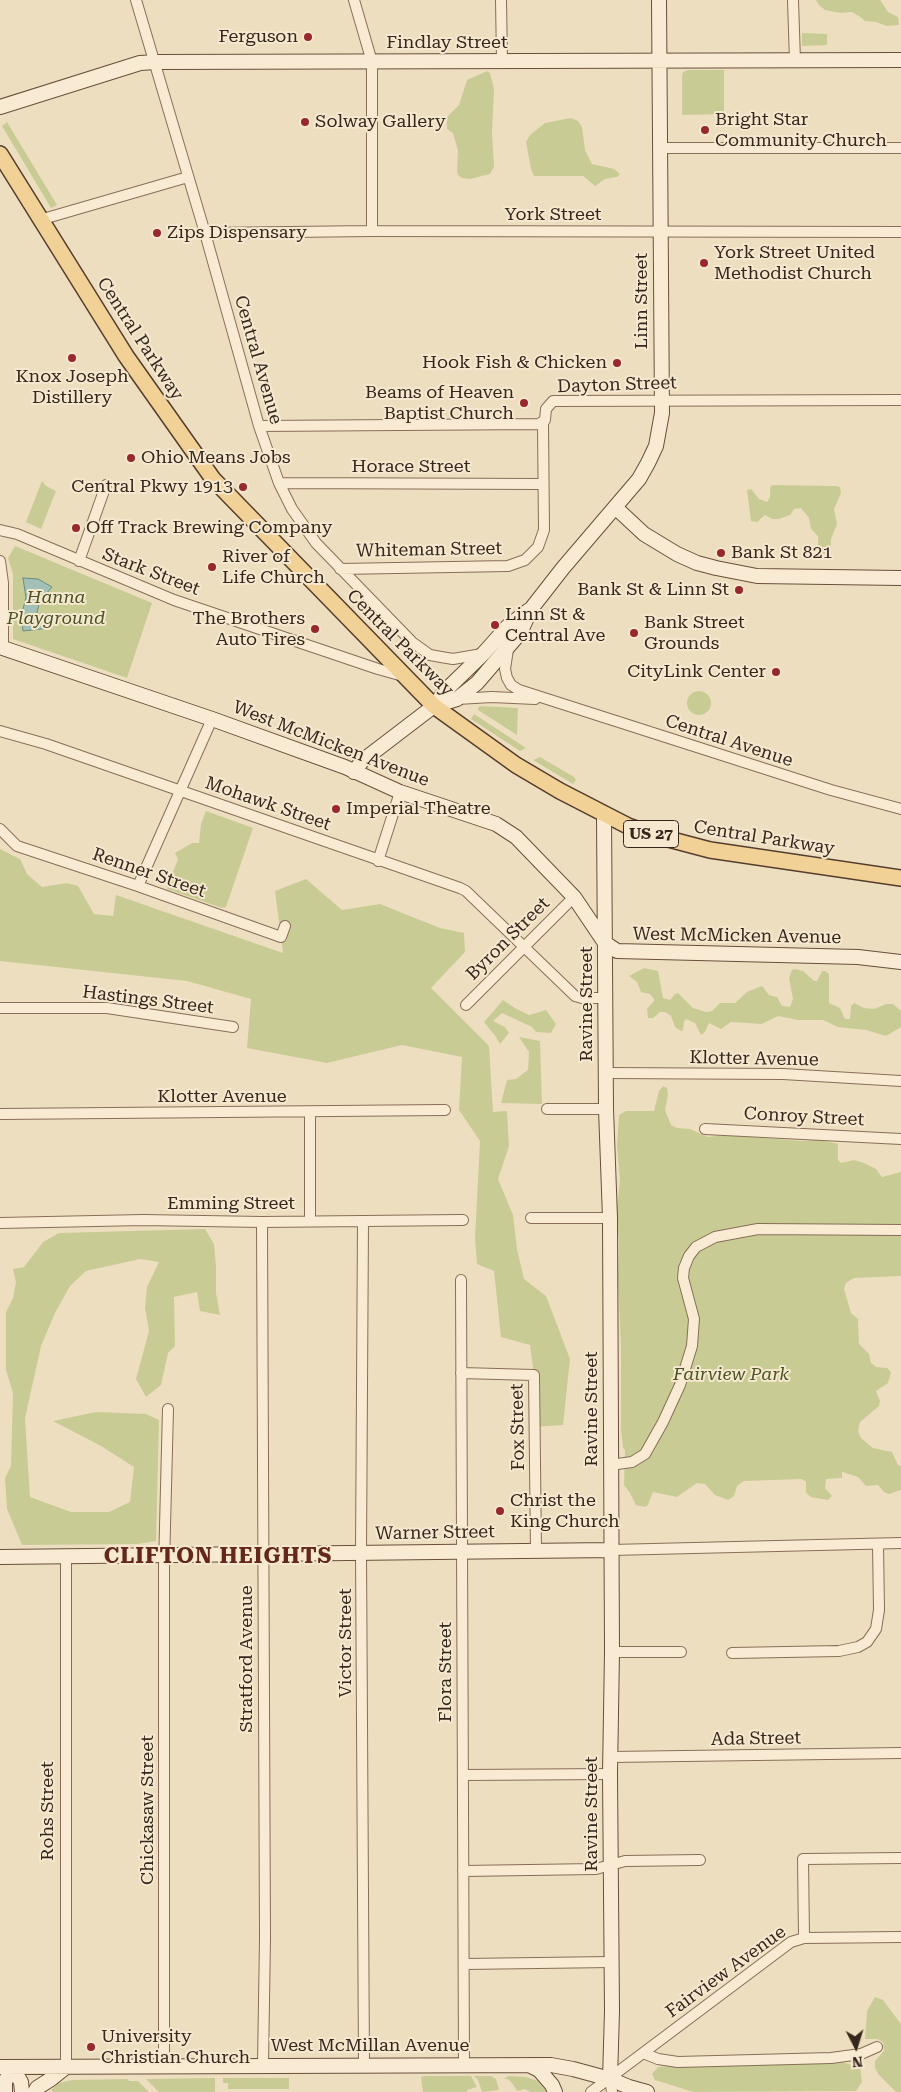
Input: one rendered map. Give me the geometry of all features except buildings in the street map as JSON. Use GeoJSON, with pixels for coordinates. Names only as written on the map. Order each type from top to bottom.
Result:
{"type":"FeatureCollection","features":[{"type":"Feature","properties":{"kind":"main road","name":"Central Parkway"},"geometry":{"type":"LineString","coordinates":[[0,154],[126,356],[213,480],[434,706],[516,765],[604,815],[657,836],[710,850],[901,878]]}},
{"type":"Feature","properties":{"kind":"street","name":"Central Avenue"},"geometry":{"type":"LineString","coordinates":[[136,0],[156,62],[259,426],[280,483],[302,525],[340,568],[412,642],[430,655],[453,659],[483,654]]}},
{"type":"Feature","properties":{"kind":"street"},"geometry":{"type":"LineString","coordinates":[[354,0],[372,62],[372,231]]}},
{"type":"Feature","properties":{"kind":"street"},"geometry":{"type":"LineString","coordinates":[[501,0],[502,62]]}},
{"type":"Feature","properties":{"kind":"street","name":"Linn Street"},"geometry":{"type":"LineString","coordinates":[[531,609],[563,568],[639,479],[648,463],[659,432],[662,400],[659,0]]}},
{"type":"Feature","properties":{"kind":"street"},"geometry":{"type":"LineString","coordinates":[[793,0],[795,61]]}},
{"type":"Feature","properties":{"kind":"street","name":"Findlay Street"},"geometry":{"type":"LineString","coordinates":[[0,107],[140,63],[156,62],[502,62],[660,59],[901,60]]}},
{"type":"Feature","properties":{"kind":"street"},"geometry":{"type":"LineString","coordinates":[[660,148],[901,148]]}},
{"type":"Feature","properties":{"kind":"street"},"geometry":{"type":"LineString","coordinates":[[42,219],[188,177]]}},
{"type":"Feature","properties":{"kind":"street","name":"York Street"},"geometry":{"type":"LineString","coordinates":[[205,233],[372,231],[901,232]]}},
{"type":"Feature","properties":{"kind":"street","name":"Dayton Street"},"geometry":{"type":"LineString","coordinates":[[543,423],[547,416],[546,409],[553,401],[901,400]]}},
{"type":"Feature","properties":{"kind":"street"},"geometry":{"type":"LineString","coordinates":[[259,426],[543,423]]}},
{"type":"Feature","properties":{"kind":"street","name":"Whiteman Street"},"geometry":{"type":"LineString","coordinates":[[340,568],[508,566],[516,564],[532,554],[542,539],[544,530],[543,423]]}},
{"type":"Feature","properties":{"kind":"street","name":"Horace Street"},"geometry":{"type":"LineString","coordinates":[[280,483],[543,484]]}},
{"type":"Feature","properties":{"kind":"street"},"geometry":{"type":"LineString","coordinates":[[79,561],[106,485]]}},
{"type":"Feature","properties":{"kind":"street"},"geometry":{"type":"LineString","coordinates":[[615,507],[644,534],[670,550],[697,563],[716,568],[757,576],[901,578]]}},
{"type":"Feature","properties":{"kind":"street","name":"Stark Street"},"geometry":{"type":"LineString","coordinates":[[0,530],[17,534],[174,600],[378,669],[407,677]]}},
{"type":"Feature","properties":{"kind":"street"},"geometry":{"type":"LineString","coordinates":[[0,561],[3,583],[1,648]]}},
{"type":"Feature","properties":{"kind":"street"},"geometry":{"type":"LineString","coordinates":[[434,706],[457,700],[477,682],[520,633],[531,609]]}},
{"type":"Feature","properties":{"kind":"street"},"geometry":{"type":"LineString","coordinates":[[354,772],[362,762],[434,706],[446,690],[483,654],[508,626],[531,609]]}},
{"type":"Feature","properties":{"kind":"street","name":"Central Avenue"},"geometry":{"type":"LineString","coordinates":[[509,646],[505,670],[506,678],[511,685],[519,690],[831,790],[901,809]]}},
{"type":"Feature","properties":{"kind":"street","name":"West McMicken Avenue"},"geometry":{"type":"LineString","coordinates":[[1,648],[212,719],[354,772],[400,792],[496,824],[506,830],[574,897],[605,943],[616,951],[858,957],[901,962]]}},
{"type":"Feature","properties":{"kind":"street","name":"Central Avenue"},"geometry":{"type":"LineString","coordinates":[[457,700],[492,697],[548,700]]}},
{"type":"Feature","properties":{"kind":"street"},"geometry":{"type":"LineString","coordinates":[[138,886],[212,719]]}},
{"type":"Feature","properties":{"kind":"street","name":"Mohawk Street"},"geometry":{"type":"LineString","coordinates":[[0,731],[46,744],[180,790],[466,891],[576,996],[582,998],[605,998]]}},
{"type":"Feature","properties":{"kind":"street"},"geometry":{"type":"LineString","coordinates":[[378,861],[400,792]]}},
{"type":"Feature","properties":{"kind":"street","name":"Ravine Street"},"geometry":{"type":"LineString","coordinates":[[604,815],[606,1109],[610,1218],[611,2085]]}},
{"type":"Feature","properties":{"kind":"street","name":"Renner Street"},"geometry":{"type":"LineString","coordinates":[[0,830],[17,846],[138,886],[281,937],[285,926]]}},
{"type":"Feature","properties":{"kind":"street","name":"Byron Street"},"geometry":{"type":"LineString","coordinates":[[466,1005],[574,897]]}},
{"type":"Feature","properties":{"kind":"street","name":"Hastings Street"},"geometry":{"type":"LineString","coordinates":[[0,1008],[107,1008],[233,1027]]}},
{"type":"Feature","properties":{"kind":"street","name":"Klotter Avenue"},"geometry":{"type":"LineString","coordinates":[[606,1073],[783,1074],[901,1081]]}},
{"type":"Feature","properties":{"kind":"street"},"geometry":{"type":"LineString","coordinates":[[547,1109],[606,1109]]}},
{"type":"Feature","properties":{"kind":"street","name":"Klotter Avenue"},"geometry":{"type":"LineString","coordinates":[[0,1114],[445,1110]]}},
{"type":"Feature","properties":{"kind":"street"},"geometry":{"type":"LineString","coordinates":[[310,1112],[310,1220]]}},
{"type":"Feature","properties":{"kind":"street","name":"Conroy Street"},"geometry":{"type":"LineString","coordinates":[[705,1129],[901,1139]]}},
{"type":"Feature","properties":{"kind":"street"},"geometry":{"type":"LineString","coordinates":[[531,1218],[610,1218]]}},
{"type":"Feature","properties":{"kind":"street","name":"Emming Street"},"geometry":{"type":"LineString","coordinates":[[0,1223],[143,1220],[262,1222],[310,1220],[462,1220]]}},
{"type":"Feature","properties":{"kind":"street","name":"Victor Street"},"geometry":{"type":"LineString","coordinates":[[363,1221],[361,1552],[364,2065]]}},
{"type":"Feature","properties":{"kind":"street","name":"Stratford Avenue"},"geometry":{"type":"LineString","coordinates":[[262,1222],[265,1938],[263,2065]]}},
{"type":"Feature","properties":{"kind":"street"},"geometry":{"type":"LineString","coordinates":[[610,1465],[632,1462],[645,1454],[664,1422],[680,1384],[692,1346],[693,1325],[692,1312],[683,1278],[684,1268],[689,1256],[696,1247],[716,1237],[758,1229],[901,1230]]}},
{"type":"Feature","properties":{"kind":"street","name":"Flora Street"},"geometry":{"type":"LineString","coordinates":[[461,1280],[464,2065]]}},
{"type":"Feature","properties":{"kind":"street","name":"Fox Street"},"geometry":{"type":"LineString","coordinates":[[462,1373],[534,1375],[536,1551]]}},
{"type":"Feature","properties":{"kind":"street","name":"Chickasaw Street"},"geometry":{"type":"LineString","coordinates":[[164,2067],[164,1554],[168,1408]]}},
{"type":"Feature","properties":{"kind":"street","name":"Warner Street"},"geometry":{"type":"LineString","coordinates":[[0,1556],[611,1550],[901,1543]]}},
{"type":"Feature","properties":{"kind":"street"},"geometry":{"type":"LineString","coordinates":[[732,1653],[844,1650],[858,1647],[867,1642],[876,1629],[880,1610],[878,1544]]}},
{"type":"Feature","properties":{"kind":"street","name":"Rohs Street"},"geometry":{"type":"LineString","coordinates":[[66,1555],[64,1745],[66,2067]]}},
{"type":"Feature","properties":{"kind":"street"},"geometry":{"type":"LineString","coordinates":[[612,1652],[681,1652]]}},
{"type":"Feature","properties":{"kind":"street","name":"Ada Street"},"geometry":{"type":"LineString","coordinates":[[612,1757],[901,1753]]}},
{"type":"Feature","properties":{"kind":"street"},"geometry":{"type":"LineString","coordinates":[[463,1775],[610,1774]]}},
{"type":"Feature","properties":{"kind":"street"},"geometry":{"type":"LineString","coordinates":[[804,1938],[804,1859],[901,1858]]}},
{"type":"Feature","properties":{"kind":"street"},"geometry":{"type":"LineString","coordinates":[[463,1871],[596,1869],[625,1861],[700,1860]]}},
{"type":"Feature","properties":{"kind":"street","name":"Fairview Avenue"},"geometry":{"type":"LineString","coordinates":[[591,2092],[611,2085],[643,2053],[783,1947],[804,1938],[901,1937]]}},
{"type":"Feature","properties":{"kind":"street"},"geometry":{"type":"LineString","coordinates":[[464,1964],[611,1962]]}},
{"type":"Feature","properties":{"kind":"street"},"geometry":{"type":"LineString","coordinates":[[643,2053],[658,2059],[678,2062],[831,2058],[861,2054],[877,2047]]}},
{"type":"Feature","properties":{"kind":"street"},"geometry":{"type":"LineString","coordinates":[[528,2065],[539,2070],[552,2085],[555,2092]]}},
{"type":"Feature","properties":{"kind":"street","name":"West McMillan Avenue"},"geometry":{"type":"LineString","coordinates":[[6,2067],[528,2065],[573,2069],[611,2085],[647,2092]]}},
{"type":"Feature","properties":{"kind":"street"},"geometry":{"type":"LineString","coordinates":[[5,2092],[6,2067]]}},
{"type":"Feature","properties":{"kind":"street"},"geometry":{"type":"LineString","coordinates":[[6,2067],[21,2082],[22,2092]]}},
{"type":"Feature","properties":{"kind":"street"},"geometry":{"type":"LineString","coordinates":[[35,2092],[37,2088],[66,2067]]}},
{"type":"Feature","properties":{"kind":"green space"},"geometry":{"type":"Polygon","coordinates":[[[816,0],[880,0],[888,12],[898,17],[899,25],[887,26],[865,21],[852,12],[840,13],[825,10],[816,0]]]}},
{"type":"Feature","properties":{"kind":"green space"},"geometry":{"type":"Polygon","coordinates":[[[802,33],[827,34],[827,45],[802,46],[802,33]]]}},
{"type":"Feature","properties":{"kind":"green space"},"geometry":{"type":"Polygon","coordinates":[[[688,70],[724,70],[724,114],[682,115],[682,76],[683,72],[688,70]]]}},
{"type":"Feature","properties":{"kind":"green space"},"geometry":{"type":"Polygon","coordinates":[[[487,71],[490,73],[494,89],[492,133],[494,167],[490,174],[470,179],[462,178],[457,172],[458,151],[453,133],[447,129],[447,117],[459,105],[467,80],[487,71]]]}},
{"type":"Feature","properties":{"kind":"green space"},"geometry":{"type":"Polygon","coordinates":[[[571,118],[578,121],[582,127],[585,150],[592,164],[614,169],[620,174],[617,177],[605,179],[595,186],[583,176],[534,176],[526,142],[530,135],[545,123],[571,118]]]}},
{"type":"Feature","properties":{"kind":"green space"},"geometry":{"type":"Polygon","coordinates":[[[7,122],[57,205],[51,208],[2,126],[7,122]]]}},
{"type":"Feature","properties":{"kind":"green space"},"geometry":{"type":"Polygon","coordinates":[[[42,481],[46,486],[56,491],[41,529],[26,522],[42,481]]]}},
{"type":"Feature","properties":{"kind":"green space"},"geometry":{"type":"Polygon","coordinates":[[[772,485],[840,487],[841,493],[834,509],[837,524],[831,539],[830,554],[822,554],[818,546],[818,536],[811,529],[809,518],[801,508],[794,509],[790,515],[779,519],[772,519],[765,515],[757,522],[751,521],[747,490],[751,489],[759,499],[767,502],[772,485]]]}},
{"type":"Feature","properties":{"kind":"green space","name":"Hanna Playground"},"geometry":{"type":"Polygon","coordinates":[[[15,546],[152,603],[127,678],[13,639],[13,574],[8,558],[15,546]]]}},
{"type":"Feature","properties":{"kind":"green space"},"geometry":{"type":"Polygon","coordinates":[[[699,691],[708,694],[711,703],[708,712],[699,715],[690,712],[687,703],[690,694],[699,691]]]}},
{"type":"Feature","properties":{"kind":"green space"},"geometry":{"type":"Polygon","coordinates":[[[480,706],[518,708],[517,735],[478,710],[480,706]]]}},
{"type":"Feature","properties":{"kind":"green space"},"geometry":{"type":"Polygon","coordinates":[[[474,714],[526,748],[520,751],[471,719],[474,714]]]}},
{"type":"Feature","properties":{"kind":"green space"},"geometry":{"type":"Polygon","coordinates":[[[540,757],[576,780],[573,784],[533,760],[540,757]]]}},
{"type":"Feature","properties":{"kind":"green space"},"geometry":{"type":"Polygon","coordinates":[[[206,811],[253,828],[226,907],[222,908],[167,889],[178,859],[175,853],[192,843],[199,843],[201,824],[206,811]]]}},
{"type":"Feature","properties":{"kind":"green space"},"geometry":{"type":"Polygon","coordinates":[[[0,849],[20,859],[27,874],[42,887],[67,883],[78,886],[94,914],[113,916],[116,895],[283,953],[275,891],[306,879],[342,910],[380,904],[440,928],[464,933],[465,952],[431,988],[489,1046],[493,1112],[507,1111],[509,1146],[498,1179],[513,1215],[517,1249],[524,1279],[546,1296],[570,1359],[563,1425],[534,1427],[534,1375],[530,1345],[501,1337],[494,1271],[477,1264],[475,1238],[480,1141],[459,1110],[462,1057],[402,1045],[327,1063],[247,1048],[251,999],[187,981],[0,961],[0,849]]]}},
{"type":"Feature","properties":{"kind":"green space"},"geometry":{"type":"Polygon","coordinates":[[[644,968],[658,971],[663,998],[670,1000],[678,993],[693,1008],[706,1012],[712,1011],[720,1003],[735,1003],[747,992],[762,986],[769,995],[777,997],[782,1006],[790,1007],[793,999],[789,978],[792,970],[803,971],[814,981],[817,981],[822,971],[825,971],[829,974],[829,1003],[840,1008],[845,1019],[850,1019],[851,1006],[854,1003],[864,1008],[874,1009],[886,1004],[893,1004],[901,1011],[901,1027],[886,1036],[866,1030],[838,1027],[823,1020],[798,1020],[778,1016],[762,1024],[731,1022],[721,1029],[709,1023],[705,1032],[701,1035],[695,1023],[686,1019],[681,1031],[675,1027],[671,1016],[665,1012],[660,1012],[653,1018],[648,1018],[647,1009],[654,999],[650,994],[641,992],[637,982],[629,976],[644,968]]]}},
{"type":"Feature","properties":{"kind":"green space"},"geometry":{"type":"Polygon","coordinates":[[[503,1000],[529,1015],[546,1010],[556,1024],[551,1033],[536,1032],[532,1027],[502,1013],[493,1021],[505,1027],[509,1033],[500,1044],[484,1022],[503,1000]]]}},
{"type":"Feature","properties":{"kind":"green space"},"geometry":{"type":"Polygon","coordinates":[[[519,1037],[540,1041],[542,1104],[501,1103],[507,1080],[516,1079],[528,1070],[529,1052],[519,1037]]]}},
{"type":"Feature","properties":{"kind":"green space","name":"Fairview Park"},"geometry":{"type":"Polygon","coordinates":[[[663,1086],[667,1088],[668,1095],[665,1110],[671,1125],[677,1128],[690,1129],[708,1137],[724,1135],[803,1141],[821,1140],[838,1144],[838,1160],[841,1163],[854,1160],[864,1163],[876,1169],[882,1177],[901,1172],[901,1276],[854,1278],[846,1283],[844,1289],[851,1313],[858,1319],[859,1344],[869,1354],[871,1363],[876,1367],[887,1368],[891,1372],[888,1383],[876,1391],[880,1401],[879,1406],[860,1422],[858,1431],[861,1438],[873,1448],[892,1452],[898,1465],[901,1466],[901,1490],[889,1494],[884,1492],[878,1485],[866,1486],[858,1477],[842,1472],[842,1478],[826,1479],[825,1488],[832,1496],[828,1500],[811,1497],[806,1493],[806,1482],[802,1479],[744,1481],[737,1486],[734,1496],[728,1500],[715,1495],[705,1484],[697,1483],[677,1497],[653,1492],[648,1505],[645,1507],[636,1505],[624,1485],[625,1450],[623,1448],[621,1430],[619,1241],[616,1215],[620,1181],[617,1145],[619,1115],[626,1111],[654,1111],[659,1091],[663,1086]]]}},
{"type":"Feature","properties":{"kind":"green space"},"geometry":{"type":"Polygon","coordinates":[[[205,1229],[214,1244],[216,1293],[220,1315],[200,1311],[197,1292],[174,1297],[175,1346],[168,1353],[161,1385],[146,1397],[136,1379],[149,1331],[145,1308],[147,1287],[159,1262],[140,1259],[86,1271],[70,1286],[55,1313],[41,1346],[25,1418],[30,1497],[71,1512],[109,1512],[130,1502],[134,1467],[101,1446],[53,1421],[96,1412],[146,1414],[159,1420],[156,1541],[137,1544],[22,1545],[7,1509],[5,1478],[11,1466],[13,1393],[6,1370],[6,1312],[13,1298],[16,1282],[13,1269],[24,1267],[43,1242],[59,1233],[205,1229]]]}},
{"type":"Feature","properties":{"kind":"green space"},"geometry":{"type":"Polygon","coordinates":[[[875,1997],[883,2000],[901,2024],[901,2092],[896,2092],[878,2074],[875,2067],[875,2061],[884,2051],[883,2042],[877,2039],[865,2039],[867,2011],[875,1997]]]}},
{"type":"Feature","properties":{"kind":"green space"},"geometry":{"type":"Polygon","coordinates":[[[837,2061],[860,2067],[862,2082],[856,2091],[693,2092],[655,2080],[652,2074],[658,2067],[671,2066],[837,2061]]]}},
{"type":"Feature","properties":{"kind":"green space"},"geometry":{"type":"Polygon","coordinates":[[[471,2076],[477,2087],[467,2090],[467,2092],[423,2092],[421,2077],[471,2076]]]}},
{"type":"Feature","properties":{"kind":"green space"},"geometry":{"type":"Polygon","coordinates":[[[474,2076],[491,2076],[496,2079],[499,2090],[482,2092],[478,2080],[474,2076]]]}},
{"type":"Feature","properties":{"kind":"green space"},"geometry":{"type":"Polygon","coordinates":[[[508,2076],[526,2077],[538,2081],[547,2092],[530,2092],[525,2089],[517,2091],[508,2079],[504,2079],[508,2076]]]}},
{"type":"Feature","properties":{"kind":"green space"},"geometry":{"type":"Polygon","coordinates":[[[215,2078],[215,2092],[159,2092],[146,2079],[215,2078]]]}},
{"type":"Feature","properties":{"kind":"green space"},"geometry":{"type":"Polygon","coordinates":[[[223,2078],[289,2078],[289,2089],[228,2089],[228,2083],[223,2083],[223,2078]]]}},
{"type":"Feature","properties":{"kind":"green space"},"geometry":{"type":"Polygon","coordinates":[[[128,2079],[129,2081],[138,2081],[149,2092],[53,2092],[51,2090],[59,2083],[72,2080],[128,2079]]]}},
{"type":"Feature","properties":{"kind":"water"},"geometry":{"type":"Polygon","coordinates":[[[23,578],[38,579],[52,587],[40,601],[37,612],[38,618],[49,616],[50,628],[23,631],[21,616],[26,598],[23,578]]]}},
{"type":"Feature","properties":{"kind":"place","name":"Ferguson"},"geometry":{"type":"Point","coordinates":[308,37]}},
{"type":"Feature","properties":{"kind":"place","name":"Solway Gallery"},"geometry":{"type":"Point","coordinates":[305,122]}},
{"type":"Feature","properties":{"kind":"place","name":"Bright Star Community Church"},"geometry":{"type":"Point","coordinates":[705,130]}},
{"type":"Feature","properties":{"kind":"place","name":"Zips Dispensary"},"geometry":{"type":"Point","coordinates":[157,233]}},
{"type":"Feature","properties":{"kind":"place","name":"York Street United Methodist Church"},"geometry":{"type":"Point","coordinates":[704,263]}},
{"type":"Feature","properties":{"kind":"place","name":"Knox Joseph Distillery"},"geometry":{"type":"Point","coordinates":[72,358]}},
{"type":"Feature","properties":{"kind":"place","name":"Hook Fish & Chicken"},"geometry":{"type":"Point","coordinates":[617,363]}},
{"type":"Feature","properties":{"kind":"place","name":"Beams of Heaven Baptist Church"},"geometry":{"type":"Point","coordinates":[524,403]}},
{"type":"Feature","properties":{"kind":"place","name":"Ohio Means Jobs"},"geometry":{"type":"Point","coordinates":[131,458]}},
{"type":"Feature","properties":{"kind":"place","name":"Central Pkwy 1913"},"geometry":{"type":"Point","coordinates":[243,487]}},
{"type":"Feature","properties":{"kind":"place","name":"Off Track Brewing Company"},"geometry":{"type":"Point","coordinates":[76,528]}},
{"type":"Feature","properties":{"kind":"place","name":"Bank St 821"},"geometry":{"type":"Point","coordinates":[721,553]}},
{"type":"Feature","properties":{"kind":"place","name":"River of Life Church"},"geometry":{"type":"Point","coordinates":[212,567]}},
{"type":"Feature","properties":{"kind":"place","name":"Bank St & Linn St"},"geometry":{"type":"Point","coordinates":[739,590]}},
{"type":"Feature","properties":{"kind":"place","name":"Linn St & Central Ave"},"geometry":{"type":"Point","coordinates":[495,625]}},
{"type":"Feature","properties":{"kind":"place","name":"The Brothers Auto Tires"},"geometry":{"type":"Point","coordinates":[315,629]}},
{"type":"Feature","properties":{"kind":"place","name":"Bank Street Grounds"},"geometry":{"type":"Point","coordinates":[634,633]}},
{"type":"Feature","properties":{"kind":"place","name":"CityLink Center"},"geometry":{"type":"Point","coordinates":[776,672]}},
{"type":"Feature","properties":{"kind":"place","name":"Imperial Theatre"},"geometry":{"type":"Point","coordinates":[336,809]}},
{"type":"Feature","properties":{"kind":"place","name":"Christ the King Church"},"geometry":{"type":"Point","coordinates":[500,1511]}},
{"type":"Feature","properties":{"kind":"place","name":"University Christian Church"},"geometry":{"type":"Point","coordinates":[91,2047]}},
{"type":"Feature","properties":{"kind":"district","name":"CLIFTON HEIGHTS"},"geometry":{"type":"Point","coordinates":[218,1557]}}]}
